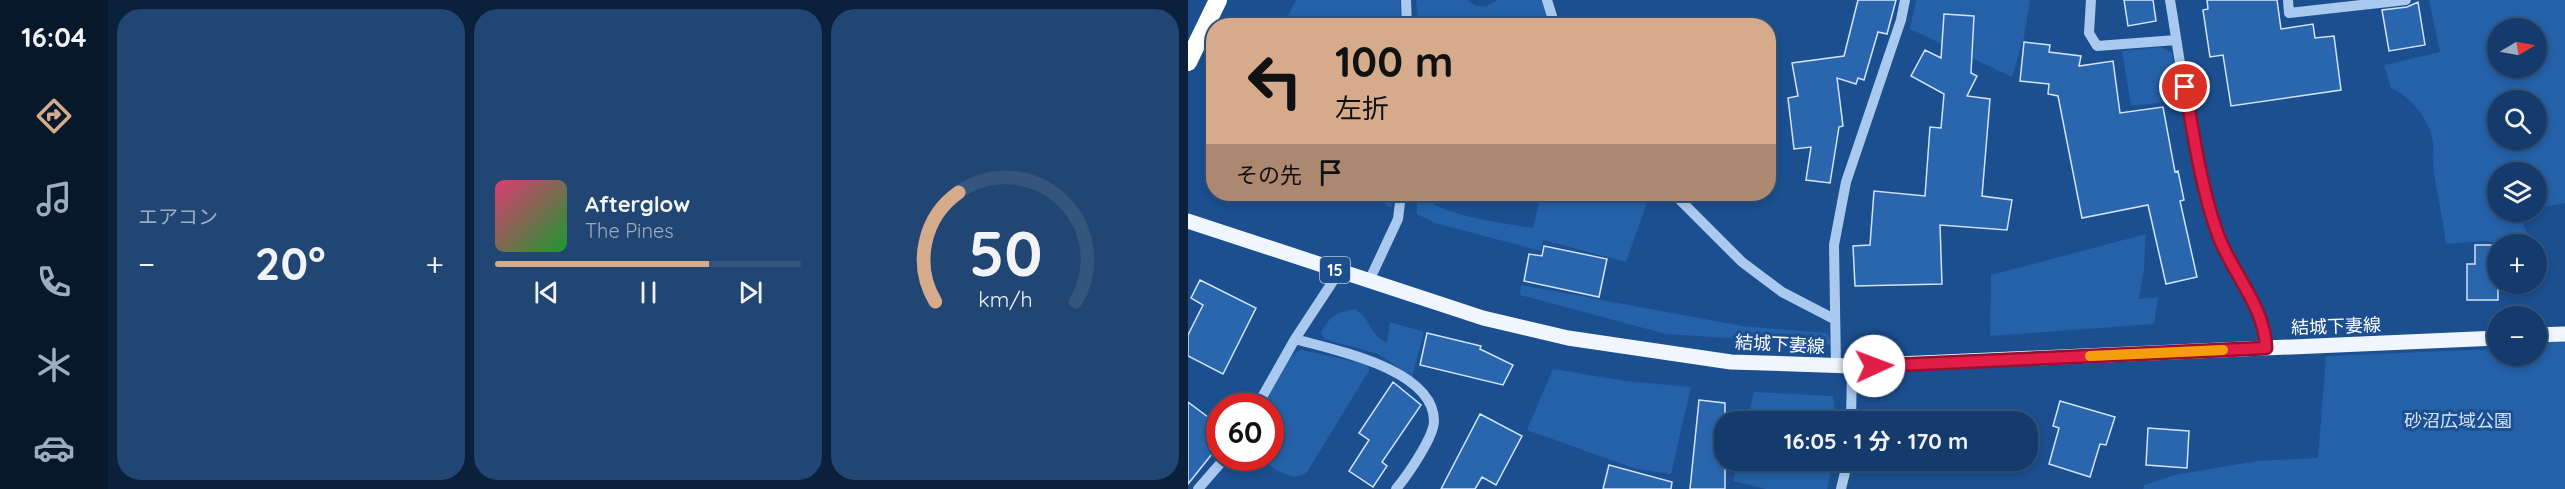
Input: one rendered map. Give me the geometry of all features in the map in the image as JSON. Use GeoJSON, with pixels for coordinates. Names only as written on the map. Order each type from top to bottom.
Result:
{"type":"FeatureCollection","features":[{"type":"Feature","properties":{"kind":"highway"},"geometry":{"type":"LineString","coordinates":[[1209,18],[1218,0]]}},
{"type":"Feature","properties":{"kind":"highway"},"geometry":{"type":"LineString","coordinates":[[1188,62],[1206,25]]}},
{"type":"Feature","properties":{"kind":"main road","name":"結城下妻線"},"geometry":{"type":"LineString","coordinates":[[1188,220],[1483,318],[1568,338],[1731,362],[1852,366],[2487,338]]}},
{"type":"Feature","properties":{"kind":"main road"},"geometry":{"type":"LineString","coordinates":[[2547,335],[2565,334]]}},
{"type":"Feature","properties":{"kind":"street"},"geometry":{"type":"LineString","coordinates":[[1406,0],[1407,18]]}},
{"type":"Feature","properties":{"kind":"street"},"geometry":{"type":"LineString","coordinates":[[1547,0],[1553,18]]}},
{"type":"Feature","properties":{"kind":"street"},"geometry":{"type":"LineString","coordinates":[[1836,366],[1833,245],[1841,201],[1901,20],[1905,0]]}},
{"type":"Feature","properties":{"kind":"street"},"geometry":{"type":"LineString","coordinates":[[2091,0],[2090,33],[2097,46],[2176,40]]}},
{"type":"Feature","properties":{"kind":"street"},"geometry":{"type":"LineString","coordinates":[[2170,0],[2198,158],[2218,237],[2264,330],[2266,348]]}},
{"type":"Feature","properties":{"kind":"street"},"geometry":{"type":"LineString","coordinates":[[2288,0],[2289,13],[2406,0]]}},
{"type":"Feature","properties":{"kind":"street"},"geometry":{"type":"LineString","coordinates":[[1369,281],[1398,219],[1400,201]]}},
{"type":"Feature","properties":{"kind":"street"},"geometry":{"type":"LineString","coordinates":[[1681,201],[1742,262],[1782,292],[1834,319]]}},
{"type":"Feature","properties":{"kind":"street"},"geometry":{"type":"LineString","coordinates":[[1264,393],[1295,339],[1339,272]]}},
{"type":"Feature","properties":{"kind":"street"},"geometry":{"type":"LineString","coordinates":[[1295,339],[1367,359],[1403,377],[1428,396],[1435,422],[1415,466],[1396,489]]}},
{"type":"Feature","properties":{"kind":"street"},"geometry":{"type":"LineString","coordinates":[[1851,411],[1852,366]]}},
{"type":"Feature","properties":{"kind":"street"},"geometry":{"type":"LineString","coordinates":[[1198,489],[1214,471]]}},
{"type":"Feature","properties":{"kind":"street"},"geometry":{"type":"LineString","coordinates":[[1841,489],[1845,471]]}},
{"type":"Feature","properties":{"kind":"green space"},"geometry":{"type":"Polygon","coordinates":[[[1296,0],[1400,0],[1401,18],[1287,18],[1296,0]]]}},
{"type":"Feature","properties":{"kind":"green space"},"geometry":{"type":"Polygon","coordinates":[[[1416,0],[1467,0],[1476,6],[1487,6],[1498,0],[1543,0],[1550,18],[1418,18],[1416,0]]]}},
{"type":"Feature","properties":{"kind":"green space"},"geometry":{"type":"Polygon","coordinates":[[[1916,0],[2030,0],[2024,37],[2012,77],[1910,29],[1916,0]]]}},
{"type":"Feature","properties":{"kind":"green space"},"geometry":{"type":"Polygon","coordinates":[[[2429,0],[2565,0],[2565,203],[2547,206],[2547,162],[2487,162],[2487,222],[2524,222],[2528,234],[2487,234],[2487,241],[2446,244],[2434,174],[2433,142],[2430,130],[2422,115],[2411,102],[2391,88],[2384,65],[2440,52],[2429,0]]]}},
{"type":"Feature","properties":{"kind":"green space"},"geometry":{"type":"Polygon","coordinates":[[[2161,47],[2172,53],[2180,100],[2131,106],[2122,51],[2161,47]]]}},
{"type":"Feature","properties":{"kind":"green space"},"geometry":{"type":"Polygon","coordinates":[[[1381,201],[1392,201],[1391,208],[1381,201]]]}},
{"type":"Feature","properties":{"kind":"green space"},"geometry":{"type":"Polygon","coordinates":[[[1417,201],[1430,201],[1456,213],[1533,228],[1539,201],[1648,201],[1626,262],[1543,240],[1541,251],[1435,223],[1417,214],[1417,201]]]}},
{"type":"Feature","properties":{"kind":"green space"},"geometry":{"type":"Polygon","coordinates":[[[2146,234],[2139,299],[2158,297],[2154,324],[1990,336],[1991,275],[2146,234]]]}},
{"type":"Feature","properties":{"kind":"green space"},"geometry":{"type":"Polygon","coordinates":[[[1521,285],[1742,326],[1827,333],[1833,345],[1666,334],[1520,295],[1521,285]]]}},
{"type":"Feature","properties":{"kind":"green space"},"geometry":{"type":"Polygon","coordinates":[[[1355,309],[1364,317],[1376,335],[1387,343],[1390,322],[1424,332],[1412,377],[1378,354],[1324,339],[1321,333],[1331,319],[1338,314],[1355,309]]]}},
{"type":"Feature","properties":{"kind":"green space","name":"砂沼広域公園"},"geometry":{"type":"Polygon","coordinates":[[[2565,341],[2565,489],[2143,489],[2144,485],[2175,475],[2257,461],[2318,458],[2326,356],[2487,349],[2487,366],[2547,366],[2547,342],[2565,341]]]}},
{"type":"Feature","properties":{"kind":"green space"},"geometry":{"type":"Polygon","coordinates":[[[1302,350],[1365,364],[1370,369],[1307,472],[1295,476],[1278,471],[1284,471],[1284,393],[1270,393],[1290,358],[1302,350]]]}},
{"type":"Feature","properties":{"kind":"green space"},"geometry":{"type":"Polygon","coordinates":[[[1553,369],[1625,381],[1691,387],[1671,474],[1636,469],[1527,430],[1553,369]]]}},
{"type":"Feature","properties":{"kind":"green space"},"geometry":{"type":"Polygon","coordinates":[[[1754,392],[1833,396],[1835,411],[1749,411],[1754,392]]]}},
{"type":"Feature","properties":{"kind":"green space"},"geometry":{"type":"Polygon","coordinates":[[[1735,471],[1831,471],[1827,489],[1766,489],[1733,481],[1735,471]]]}},
{"type":"Feature","properties":{"kind":"building"},"geometry":{"type":"Polygon","coordinates":[[[1858,0],[1896,0],[1887,34],[1878,32],[1864,80],[1858,78],[1856,84],[1837,78],[1843,126],[1839,127],[1830,183],[1806,180],[1811,147],[1794,149],[1788,98],[1798,96],[1792,63],[1844,56],[1858,0]]]}},
{"type":"Feature","properties":{"kind":"building"},"geometry":{"type":"Polygon","coordinates":[[[2124,0],[2153,0],[2156,21],[2128,26],[2124,0]]]}},
{"type":"Feature","properties":{"kind":"building"},"geometry":{"type":"Polygon","coordinates":[[[2207,0],[2277,0],[2281,29],[2313,24],[2315,38],[2334,36],[2341,90],[2231,106],[2223,55],[2210,57],[2203,10],[2208,9],[2207,0]]]}},
{"type":"Feature","properties":{"kind":"building"},"geometry":{"type":"Polygon","coordinates":[[[2418,2],[2425,45],[2389,51],[2382,10],[2407,7],[2418,2]]]}},
{"type":"Feature","properties":{"kind":"building"},"geometry":{"type":"Polygon","coordinates":[[[1944,14],[1974,16],[1971,73],[1977,76],[1967,96],[1990,99],[1982,196],[2012,200],[2007,230],[1940,225],[1942,284],[1855,286],[1853,246],[1870,245],[1874,191],[1925,196],[1930,127],[1941,128],[1944,94],[1911,76],[1925,50],[1941,58],[1944,14]]]}},
{"type":"Feature","properties":{"kind":"building"},"geometry":{"type":"Polygon","coordinates":[[[2024,42],[2050,45],[2049,52],[2081,56],[2079,66],[2113,61],[2120,113],[2163,107],[2175,172],[2178,171],[2184,200],[2180,201],[2197,277],[2166,284],[2148,205],[2082,218],[2058,96],[2048,94],[2049,84],[2020,81],[2024,42]]]}},
{"type":"Feature","properties":{"kind":"building"},"geometry":{"type":"Polygon","coordinates":[[[2475,245],[2487,245],[2487,294],[2498,294],[2498,300],[2467,300],[2467,264],[2475,264],[2475,245]]]}},
{"type":"Feature","properties":{"kind":"building"},"geometry":{"type":"Polygon","coordinates":[[[1544,246],[1607,259],[1599,297],[1524,281],[1529,254],[1542,256],[1544,246]]]}},
{"type":"Feature","properties":{"kind":"building"},"geometry":{"type":"Polygon","coordinates":[[[1200,280],[1256,308],[1223,374],[1188,356],[1188,335],[1203,305],[1191,298],[1200,280]]]}},
{"type":"Feature","properties":{"kind":"building"},"geometry":{"type":"Polygon","coordinates":[[[1427,333],[1481,346],[1480,349],[1513,365],[1503,385],[1420,365],[1427,333]]]}},
{"type":"Feature","properties":{"kind":"building"},"geometry":{"type":"Polygon","coordinates":[[[1393,382],[1421,405],[1382,462],[1387,466],[1373,487],[1349,471],[1369,440],[1359,433],[1393,382]]]}},
{"type":"Feature","properties":{"kind":"building"},"geometry":{"type":"Polygon","coordinates":[[[1699,400],[1725,403],[1725,411],[1714,411],[1714,471],[1725,471],[1725,489],[1690,489],[1699,400]]]}},
{"type":"Feature","properties":{"kind":"building"},"geometry":{"type":"Polygon","coordinates":[[[2060,401],[2115,417],[2106,445],[2100,444],[2090,477],[2049,464],[2059,428],[2053,426],[2060,401]]]}},
{"type":"Feature","properties":{"kind":"building"},"geometry":{"type":"Polygon","coordinates":[[[1188,402],[1206,416],[1206,462],[1188,484],[1188,402]]]}},
{"type":"Feature","properties":{"kind":"building"},"geometry":{"type":"Polygon","coordinates":[[[1480,414],[1522,436],[1496,485],[1482,477],[1475,489],[1441,489],[1480,414]]]}},
{"type":"Feature","properties":{"kind":"building"},"geometry":{"type":"Polygon","coordinates":[[[2148,428],[2189,431],[2187,468],[2146,465],[2148,428]]]}},
{"type":"Feature","properties":{"kind":"building"},"geometry":{"type":"Polygon","coordinates":[[[1609,465],[1672,482],[1671,489],[1603,489],[1609,465]]]}},
{"type":"Feature","properties":{"kind":"slow traffic"},"geometry":{"type":"LineString","coordinates":[[2090,356],[2223,350]]}},
{"type":"Feature","properties":{"kind":"route"},"geometry":{"type":"LineString","coordinates":[[1874,366],[2266,348],[2264,330],[2241,279],[2218,237],[2198,158],[2185,87]]}}]}
